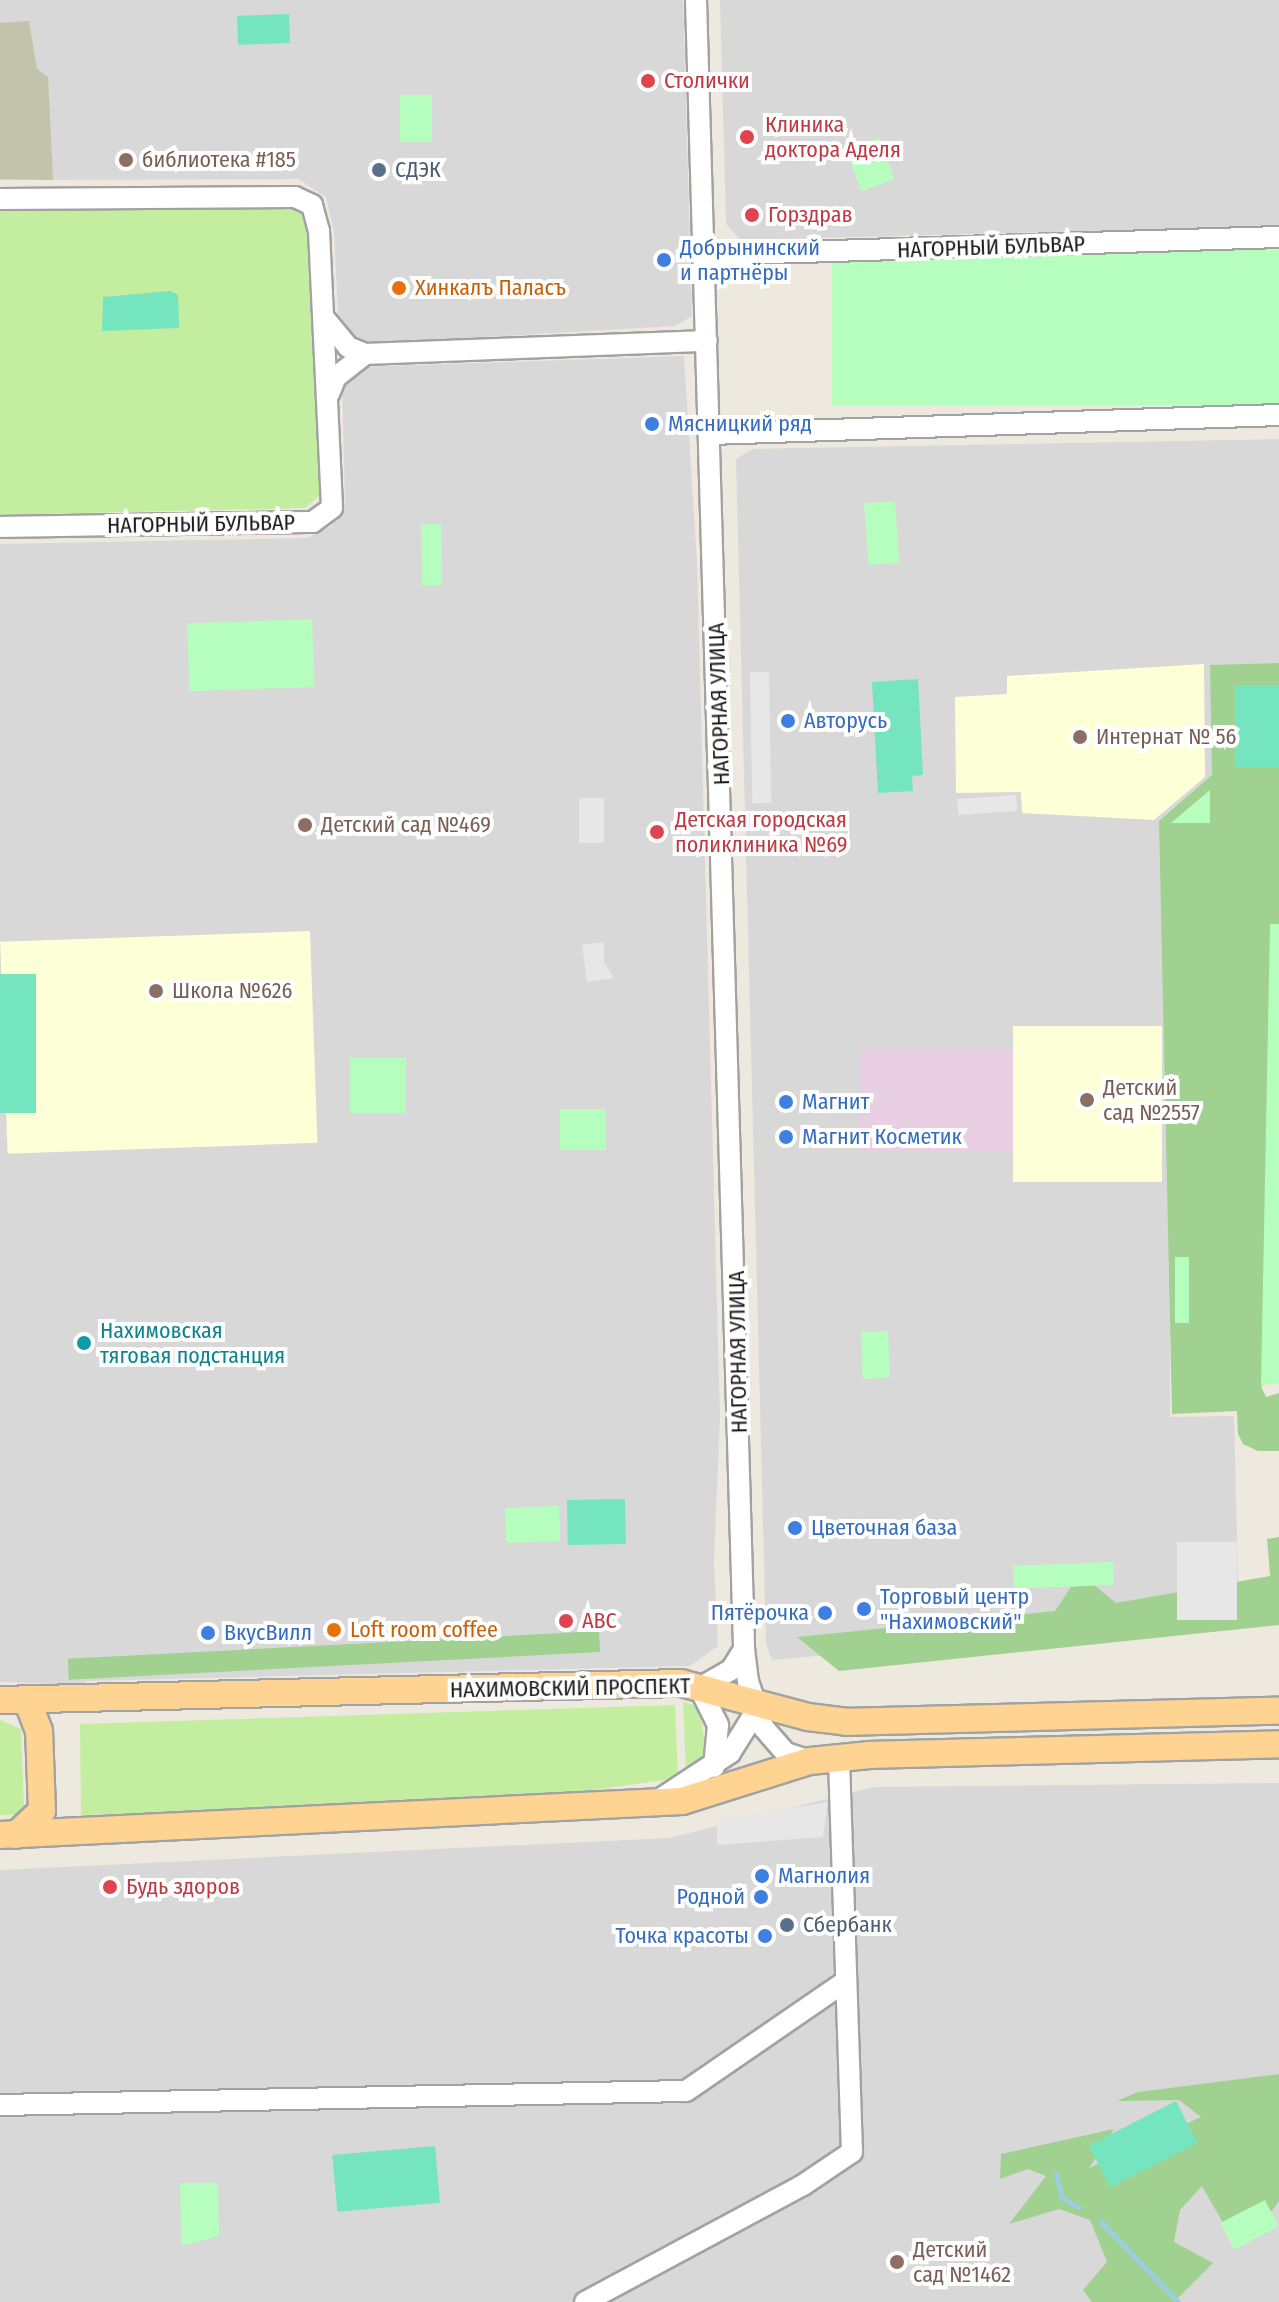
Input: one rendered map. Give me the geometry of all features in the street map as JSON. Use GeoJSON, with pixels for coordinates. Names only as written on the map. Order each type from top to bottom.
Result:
{"type":"FeatureCollection","features":[{"type":"Feature","properties":{"kind":"main road","name":"НАХИМОВСКИЙ ПРОСПЕКТ"},"geometry":{"type":"LineString","coordinates":[[0,1700],[701,1686],[753,1703],[820,1718],[959,1720],[1279,1711]]}},
{"type":"Feature","properties":{"kind":"main road"},"geometry":{"type":"LineString","coordinates":[[73,1833],[58,1814],[57,1721],[75,1699]]}},
{"type":"Feature","properties":{"kind":"main road"},"geometry":{"type":"LineString","coordinates":[[8,1835],[42,1811],[39,1731],[27,1700]]}},
{"type":"Feature","properties":{"kind":"main road"},"geometry":{"type":"LineString","coordinates":[[8,1835],[653,1803],[695,1797],[810,1761],[839,1757],[1279,1744]]}},
{"type":"Feature","properties":{"kind":"street","name":"НАГОРНАЯ УЛИЦА"},"geometry":{"type":"LineString","coordinates":[[696,0],[744,1649],[753,1703],[775,1744],[810,1761]]}},
{"type":"Feature","properties":{"kind":"street","name":"НАГОРНЫЙ БУЛЬВАР"},"geometry":{"type":"LineString","coordinates":[[0,199],[295,197],[312,205],[319,231],[332,508],[313,522],[0,527]]}},
{"type":"Feature","properties":{"kind":"street","name":"НАГОРНЫЙ БУЛЬВАР"},"geometry":{"type":"LineString","coordinates":[[704,255],[1279,237]]}},
{"type":"Feature","properties":{"kind":"street"},"geometry":{"type":"LineString","coordinates":[[324,318],[348,347],[365,354],[707,341]]}},
{"type":"Feature","properties":{"kind":"street"},"geometry":{"type":"LineString","coordinates":[[329,394],[342,370],[365,354]]}},
{"type":"Feature","properties":{"kind":"street"},"geometry":{"type":"LineString","coordinates":[[710,434],[1279,415]]}},
{"type":"Feature","properties":{"kind":"street"},"geometry":{"type":"LineString","coordinates":[[653,1803],[714,1767],[718,1725],[701,1686],[731,1670],[744,1649]]}},
{"type":"Feature","properties":{"kind":"street"},"geometry":{"type":"LineString","coordinates":[[744,1649],[761,1697],[820,1718]]}},
{"type":"Feature","properties":{"kind":"street","name":"НАГОРНАЯ УЛИЦА"},"geometry":{"type":"LineString","coordinates":[[714,1767],[742,1738],[753,1703]]}},
{"type":"Feature","properties":{"kind":"street"},"geometry":{"type":"LineString","coordinates":[[585,2302],[779,2199],[852,2152],[839,1757]]}},
{"type":"Feature","properties":{"kind":"street"},"geometry":{"type":"LineString","coordinates":[[0,2105],[686,2091],[846,1981]]}},
{"type":"Feature","properties":{"kind":"shaded area"},"geometry":{"type":"Polygon","coordinates":[[[0,0],[683,0],[692,316],[675,326],[349,345],[339,332],[334,232],[326,197],[298,179],[0,180],[0,0]]]}},
{"type":"Feature","properties":{"kind":"shaded area"},"geometry":{"type":"Polygon","coordinates":[[[720,0],[1279,0],[1279,226],[740,240],[726,224],[720,0]]]}},
{"type":"Feature","properties":{"kind":"shaded area"},"geometry":{"type":"Polygon","coordinates":[[[29,21],[37,69],[48,77],[53,180],[0,179],[0,23],[29,21]]]}},
{"type":"Feature","properties":{"kind":"shaded area"},"geometry":{"type":"Polygon","coordinates":[[[684,356],[697,562],[720,1417],[714,1561],[718,1646],[690,1666],[86,1681],[83,1685],[0,1682],[0,544],[307,538],[331,526],[345,501],[342,386],[358,367],[684,356]]]}},
{"type":"Feature","properties":{"kind":"shaded area"},"geometry":{"type":"Polygon","coordinates":[[[1279,439],[1279,856],[1169,867],[1170,1417],[1234,1416],[1239,1618],[772,1660],[766,1643],[736,459],[752,449],[1279,439]]]}},
{"type":"Feature","properties":{"kind":"shaded area","name":"Интернат № 56"},"geometry":{"type":"Polygon","coordinates":[[[1204,664],[1205,777],[1154,820],[1022,813],[1021,792],[956,793],[955,697],[1007,694],[1007,676],[1204,664]]]}},
{"type":"Feature","properties":{"kind":"shaded area"},"geometry":{"type":"Polygon","coordinates":[[[750,672],[769,672],[771,803],[752,803],[750,672]]]}},
{"type":"Feature","properties":{"kind":"shaded area"},"geometry":{"type":"Polygon","coordinates":[[[1016,795],[1017,811],[958,815],[957,799],[1016,795]]]}},
{"type":"Feature","properties":{"kind":"shaded area"},"geometry":{"type":"Polygon","coordinates":[[[579,798],[604,798],[604,843],[579,843],[579,798]]]}},
{"type":"Feature","properties":{"kind":"shaded area","name":"Школа №626"},"geometry":{"type":"Polygon","coordinates":[[[310,931],[317,1143],[8,1154],[0,942],[310,931]]]}},
{"type":"Feature","properties":{"kind":"shaded area"},"geometry":{"type":"Polygon","coordinates":[[[604,942],[604,962],[614,978],[587,982],[582,945],[604,942]]]}},
{"type":"Feature","properties":{"kind":"shaded area","name":"Детский сад №2557"},"geometry":{"type":"Polygon","coordinates":[[[1013,1026],[1162,1026],[1162,1182],[1013,1182],[1013,1026]]]}},
{"type":"Feature","properties":{"kind":"shaded area"},"geometry":{"type":"Polygon","coordinates":[[[860,1050],[1013,1050],[1013,1151],[860,1151],[860,1050]]]}},
{"type":"Feature","properties":{"kind":"shaded area"},"geometry":{"type":"Polygon","coordinates":[[[1177,1542],[1237,1542],[1237,1620],[1177,1620],[1177,1542]]]}},
{"type":"Feature","properties":{"kind":"shaded area"},"geometry":{"type":"Polygon","coordinates":[[[1279,1783],[1279,2302],[0,2302],[0,1870],[669,1838],[875,1787],[1279,1783]]]}},
{"type":"Feature","properties":{"kind":"shaded area"},"geometry":{"type":"Polygon","coordinates":[[[828,1802],[823,1837],[717,1845],[717,1820],[828,1802]]]}},
{"type":"Feature","properties":{"kind":"green space"},"geometry":{"type":"Polygon","coordinates":[[[289,14],[290,43],[238,45],[237,16],[289,14]]]}},
{"type":"Feature","properties":{"kind":"green space"},"geometry":{"type":"Polygon","coordinates":[[[400,95],[432,95],[432,142],[400,142],[400,95]]]}},
{"type":"Feature","properties":{"kind":"green space"},"geometry":{"type":"Polygon","coordinates":[[[879,138],[894,179],[861,191],[846,150],[879,138]]]}},
{"type":"Feature","properties":{"kind":"green space"},"geometry":{"type":"Polygon","coordinates":[[[294,205],[306,216],[320,495],[305,508],[0,515],[0,210],[294,205]]]}},
{"type":"Feature","properties":{"kind":"green space"},"geometry":{"type":"Polygon","coordinates":[[[832,250],[1279,250],[1279,405],[832,405],[832,250]]]}},
{"type":"Feature","properties":{"kind":"green space"},"geometry":{"type":"Polygon","coordinates":[[[170,291],[178,295],[179,328],[102,331],[103,297],[170,291]]]}},
{"type":"Feature","properties":{"kind":"green space"},"geometry":{"type":"Polygon","coordinates":[[[895,501],[899,563],[868,565],[864,503],[895,501]]]}},
{"type":"Feature","properties":{"kind":"green space"},"geometry":{"type":"Polygon","coordinates":[[[421,524],[441,524],[442,585],[422,585],[421,524]]]}},
{"type":"Feature","properties":{"kind":"green space"},"geometry":{"type":"Polygon","coordinates":[[[312,619],[314,687],[189,691],[187,623],[312,619]]]}},
{"type":"Feature","properties":{"kind":"green space"},"geometry":{"type":"Polygon","coordinates":[[[1279,663],[1279,1380],[1261,1386],[1266,1397],[1279,1393],[1279,1451],[1258,1451],[1243,1444],[1238,1434],[1237,1411],[1172,1414],[1159,821],[1212,775],[1210,665],[1279,663]]]}},
{"type":"Feature","properties":{"kind":"green space"},"geometry":{"type":"Polygon","coordinates":[[[918,679],[923,775],[912,776],[913,791],[878,793],[872,682],[918,679]]]}},
{"type":"Feature","properties":{"kind":"green space"},"geometry":{"type":"Polygon","coordinates":[[[1235,685],[1279,685],[1279,767],[1235,767],[1235,685]]]}},
{"type":"Feature","properties":{"kind":"green space"},"geometry":{"type":"Polygon","coordinates":[[[1210,790],[1210,823],[1171,823],[1210,790]]]}},
{"type":"Feature","properties":{"kind":"green space"},"geometry":{"type":"Polygon","coordinates":[[[1270,924],[1279,924],[1279,1384],[1261,1385],[1270,924]]]}},
{"type":"Feature","properties":{"kind":"green space"},"geometry":{"type":"Polygon","coordinates":[[[0,974],[36,974],[36,1113],[0,1113],[0,974]]]}},
{"type":"Feature","properties":{"kind":"green space"},"geometry":{"type":"Polygon","coordinates":[[[350,1058],[406,1058],[406,1113],[350,1113],[350,1058]]]}},
{"type":"Feature","properties":{"kind":"green space"},"geometry":{"type":"Polygon","coordinates":[[[560,1109],[606,1109],[606,1150],[560,1150],[560,1109]]]}},
{"type":"Feature","properties":{"kind":"green space"},"geometry":{"type":"Polygon","coordinates":[[[1175,1257],[1189,1257],[1189,1323],[1175,1323],[1175,1257]]]}},
{"type":"Feature","properties":{"kind":"green space"},"geometry":{"type":"Polygon","coordinates":[[[888,1331],[890,1378],[863,1379],[861,1332],[888,1331]]]}},
{"type":"Feature","properties":{"kind":"green space"},"geometry":{"type":"Polygon","coordinates":[[[625,1499],[626,1544],[568,1545],[567,1500],[625,1499]]]}},
{"type":"Feature","properties":{"kind":"green space"},"geometry":{"type":"Polygon","coordinates":[[[559,1506],[560,1541],[506,1543],[505,1508],[559,1506]]]}},
{"type":"Feature","properties":{"kind":"green space"},"geometry":{"type":"Polygon","coordinates":[[[1279,1537],[1279,1625],[839,1671],[797,1637],[1055,1611],[1071,1587],[1093,1584],[1116,1603],[1270,1576],[1267,1539],[1279,1537]]]}},
{"type":"Feature","properties":{"kind":"green space"},"geometry":{"type":"Polygon","coordinates":[[[1113,1562],[1114,1585],[1014,1588],[1013,1565],[1113,1562]]]}},
{"type":"Feature","properties":{"kind":"green space"},"geometry":{"type":"Polygon","coordinates":[[[599,1631],[600,1652],[69,1680],[68,1659],[599,1631]]]}},
{"type":"Feature","properties":{"kind":"green space"},"geometry":{"type":"Polygon","coordinates":[[[683,1702],[698,1706],[708,1755],[686,1774],[683,1702]]]}},
{"type":"Feature","properties":{"kind":"green space"},"geometry":{"type":"Polygon","coordinates":[[[675,1705],[678,1778],[523,1800],[81,1815],[80,1724],[675,1705]]]}},
{"type":"Feature","properties":{"kind":"green space"},"geometry":{"type":"Polygon","coordinates":[[[0,1720],[21,1729],[24,1807],[16,1815],[0,1815],[0,1720]]]}},
{"type":"Feature","properties":{"kind":"green space"},"geometry":{"type":"Polygon","coordinates":[[[1279,2074],[1279,2201],[1272,2211],[1251,2209],[1223,2223],[1202,2186],[1180,2210],[1174,2242],[1213,2263],[1174,2302],[1092,2302],[1083,2290],[1107,2262],[1090,2220],[1059,2209],[1009,2224],[1046,2176],[1028,2169],[1000,2179],[1001,2154],[1114,2129],[1089,2168],[1201,2117],[1179,2100],[1117,2101],[1138,2092],[1279,2074]]]}},
{"type":"Feature","properties":{"kind":"green space"},"geometry":{"type":"Polygon","coordinates":[[[1176,2101],[1197,2143],[1110,2187],[1089,2145],[1176,2101]]]}},
{"type":"Feature","properties":{"kind":"green space"},"geometry":{"type":"Polygon","coordinates":[[[435,2146],[440,2203],[337,2212],[332,2155],[435,2146]]]}},
{"type":"Feature","properties":{"kind":"green space"},"geometry":{"type":"Polygon","coordinates":[[[180,2183],[218,2183],[219,2236],[181,2246],[180,2183]]]}},
{"type":"Feature","properties":{"kind":"green space"},"geometry":{"type":"Polygon","coordinates":[[[1265,2200],[1279,2227],[1234,2249],[1220,2223],[1265,2200]]]}},
{"type":"Feature","properties":{"kind":"waterway"},"geometry":{"type":"LineString","coordinates":[[1056,2174],[1062,2198],[1079,2207]]}},
{"type":"Feature","properties":{"kind":"waterway"},"geometry":{"type":"LineString","coordinates":[[1101,2222],[1178,2302]]}},
{"type":"Feature","properties":{"kind":"place","name":"Столички"},"geometry":{"type":"Point","coordinates":[648,81]}},
{"type":"Feature","properties":{"kind":"place","name":"Клиника доктора Аделя"},"geometry":{"type":"Point","coordinates":[747,137]}},
{"type":"Feature","properties":{"kind":"place","name":"библиотека #185"},"geometry":{"type":"Point","coordinates":[126,160]}},
{"type":"Feature","properties":{"kind":"place","name":"СДЭК"},"geometry":{"type":"Point","coordinates":[379,170]}},
{"type":"Feature","properties":{"kind":"place","name":"Горздрав"},"geometry":{"type":"Point","coordinates":[752,215]}},
{"type":"Feature","properties":{"kind":"place","name":"Добрынинский и партнёры"},"geometry":{"type":"Point","coordinates":[664,260]}},
{"type":"Feature","properties":{"kind":"place","name":"Хинкалъ Паласъ"},"geometry":{"type":"Point","coordinates":[399,288]}},
{"type":"Feature","properties":{"kind":"place","name":"Мясницкий ряд"},"geometry":{"type":"Point","coordinates":[652,424]}},
{"type":"Feature","properties":{"kind":"place","name":"Авторусь"},"geometry":{"type":"Point","coordinates":[788,721]}},
{"type":"Feature","properties":{"kind":"place","name":"Интернат № 56"},"geometry":{"type":"Point","coordinates":[1080,737]}},
{"type":"Feature","properties":{"kind":"place","name":"Детский сад №469"},"geometry":{"type":"Point","coordinates":[305,825]}},
{"type":"Feature","properties":{"kind":"place","name":"Детская городская поликлиника №69"},"geometry":{"type":"Point","coordinates":[657,832]}},
{"type":"Feature","properties":{"kind":"place","name":"Школа №626"},"geometry":{"type":"Point","coordinates":[156,991]}},
{"type":"Feature","properties":{"kind":"place","name":"Детский сад №2557"},"geometry":{"type":"Point","coordinates":[1087,1100]}},
{"type":"Feature","properties":{"kind":"place","name":"Магнит"},"geometry":{"type":"Point","coordinates":[786,1102]}},
{"type":"Feature","properties":{"kind":"place","name":"Магнит Косметик"},"geometry":{"type":"Point","coordinates":[786,1137]}},
{"type":"Feature","properties":{"kind":"place","name":"Нахимовская тяговая подстанция"},"geometry":{"type":"Point","coordinates":[84,1343]}},
{"type":"Feature","properties":{"kind":"place","name":"Цветочная база"},"geometry":{"type":"Point","coordinates":[795,1528]}},
{"type":"Feature","properties":{"kind":"place","name":"Торговый центр \"Нахимовский\""},"geometry":{"type":"Point","coordinates":[864,1609]}},
{"type":"Feature","properties":{"kind":"place","name":"Пятёрочка"},"geometry":{"type":"Point","coordinates":[825,1613]}},
{"type":"Feature","properties":{"kind":"place","name":"ABC"},"geometry":{"type":"Point","coordinates":[566,1621]}},
{"type":"Feature","properties":{"kind":"place","name":"Loft room coffee"},"geometry":{"type":"Point","coordinates":[334,1630]}},
{"type":"Feature","properties":{"kind":"place","name":"ВкусВилл"},"geometry":{"type":"Point","coordinates":[208,1633]}},
{"type":"Feature","properties":{"kind":"place","name":"Магнолия"},"geometry":{"type":"Point","coordinates":[762,1876]}},
{"type":"Feature","properties":{"kind":"place","name":"Будь здоров"},"geometry":{"type":"Point","coordinates":[110,1887]}},
{"type":"Feature","properties":{"kind":"place","name":"Родной"},"geometry":{"type":"Point","coordinates":[761,1897]}},
{"type":"Feature","properties":{"kind":"place","name":"Сбербанк"},"geometry":{"type":"Point","coordinates":[787,1925]}},
{"type":"Feature","properties":{"kind":"place","name":"Точка красоты"},"geometry":{"type":"Point","coordinates":[765,1936]}},
{"type":"Feature","properties":{"kind":"place","name":"Детский сад №1462"},"geometry":{"type":"Point","coordinates":[897,2262]}}]}
